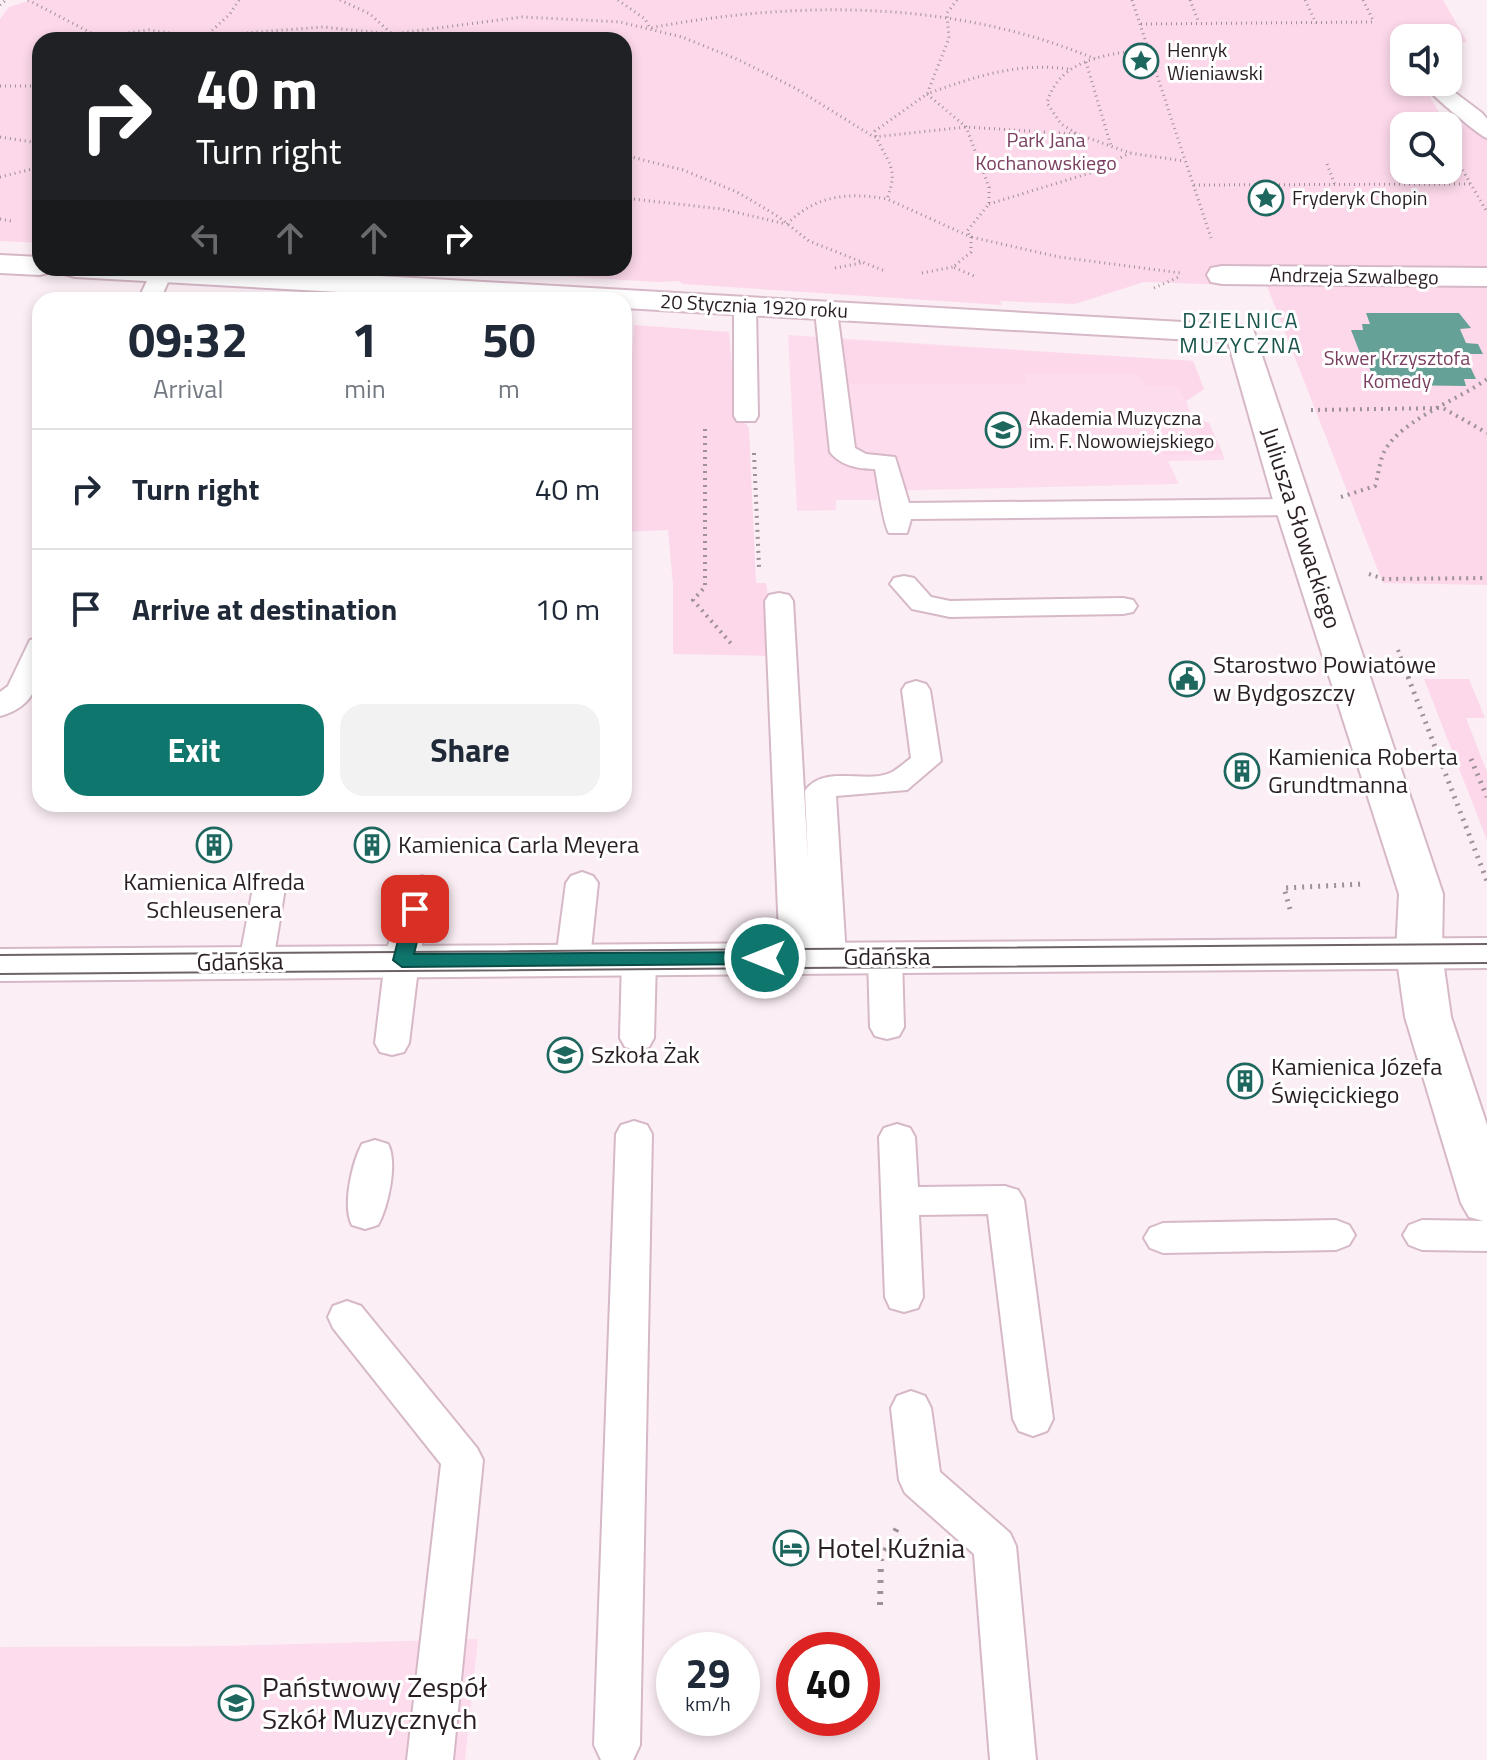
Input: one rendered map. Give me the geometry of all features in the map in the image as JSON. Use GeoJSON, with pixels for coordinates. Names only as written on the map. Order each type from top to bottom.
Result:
{"type":"FeatureCollection","features":[{"type":"Feature","properties":{"kind":"street"},"geometry":{"type":"LineString","coordinates":[[0,264],[32,266]]}},
{"type":"Feature","properties":{"kind":"street","name":"Andrzeja Szwalbego"},"geometry":{"type":"LineString","coordinates":[[1222,275],[1487,277]]}},
{"type":"Feature","properties":{"kind":"street","name":"20 Stycznia 1920 roku"},"geometry":{"type":"LineString","coordinates":[[111,276],[155,286],[367,292]]}},
{"type":"Feature","properties":{"kind":"street","name":"20 Stycznia 1920 roku"},"geometry":{"type":"LineString","coordinates":[[632,300],[1241,333]]}},
{"type":"Feature","properties":{"kind":"street","name":"Juliusza Słowackiego"},"geometry":{"type":"LineString","coordinates":[[1241,333],[1293,507],[1421,894],[1419,953],[1428,1017],[1487,1203]]}},
{"type":"Feature","properties":{"kind":"street","name":"Gdańska"},"geometry":{"type":"LineString","coordinates":[[0,965],[1487,953]]}},
{"type":"Feature","properties":{"kind":"lane"},"geometry":{"type":"LineString","coordinates":[[1443,96],[1481,122],[1487,132]]}},
{"type":"Feature","properties":{"kind":"lane"},"geometry":{"type":"LineString","coordinates":[[745,306],[746,416]]}},
{"type":"Feature","properties":{"kind":"lane"},"geometry":{"type":"LineString","coordinates":[[826,311],[843,452],[861,461],[886,462],[898,519],[1293,507]]}},
{"type":"Feature","properties":{"kind":"lane"},"geometry":{"type":"LineString","coordinates":[[904,584],[922,603],[950,609],[1123,606]]}},
{"type":"Feature","properties":{"kind":"lane"},"geometry":{"type":"LineString","coordinates":[[779,601],[813,958]]}},
{"type":"Feature","properties":{"kind":"lane"},"geometry":{"type":"LineString","coordinates":[[0,707],[21,690],[32,665]]}},
{"type":"Feature","properties":{"kind":"lane"},"geometry":{"type":"LineString","coordinates":[[813,958],[820,791],[833,786],[896,783],[926,761],[916,690]]}},
{"type":"Feature","properties":{"kind":"lane"},"geometry":{"type":"LineString","coordinates":[[573,959],[582,883]]}},
{"type":"Feature","properties":{"kind":"lane"},"geometry":{"type":"LineString","coordinates":[[392,1043],[402,960],[422,887]]}},
{"type":"Feature","properties":{"kind":"lane"},"geometry":{"type":"LineString","coordinates":[[256,962],[269,888]]}},
{"type":"Feature","properties":{"kind":"lane"},"geometry":{"type":"LineString","coordinates":[[885,958],[887,1027]]}},
{"type":"Feature","properties":{"kind":"lane"},"geometry":{"type":"LineString","coordinates":[[637,1038],[639,959]]}},
{"type":"Feature","properties":{"kind":"lane"},"geometry":{"type":"LineString","coordinates":[[617,1745],[634,1134]]}},
{"type":"Feature","properties":{"kind":"lane"},"geometry":{"type":"LineString","coordinates":[[897,1137],[904,1297]]}},
{"type":"Feature","properties":{"kind":"lane"},"geometry":{"type":"LineString","coordinates":[[365,1215],[375,1154]]}},
{"type":"Feature","properties":{"kind":"lane"},"geometry":{"type":"LineString","coordinates":[[900,1201],[1005,1200],[1033,1419]]}},
{"type":"Feature","properties":{"kind":"lane"},"geometry":{"type":"LineString","coordinates":[[1163,1238],[1336,1235]]}},
{"type":"Feature","properties":{"kind":"lane"},"geometry":{"type":"LineString","coordinates":[[1422,1235],[1487,1236]]}},
{"type":"Feature","properties":{"kind":"lane"},"geometry":{"type":"LineString","coordinates":[[347,1317],[462,1460],[430,1760]]}},
{"type":"Feature","properties":{"kind":"lane"},"geometry":{"type":"LineString","coordinates":[[911,1408],[920,1480],[995,1546],[1013,1760]]}},
{"type":"Feature","properties":{"kind":"path"},"geometry":{"type":"LineString","coordinates":[[0,5],[6,0]]}},
{"type":"Feature","properties":{"kind":"path"},"geometry":{"type":"LineString","coordinates":[[28,0],[89,32]]}},
{"type":"Feature","properties":{"kind":"path"},"geometry":{"type":"LineString","coordinates":[[210,32],[230,14],[239,0]]}},
{"type":"Feature","properties":{"kind":"path"},"geometry":{"type":"LineString","coordinates":[[340,0],[370,14],[390,32]]}},
{"type":"Feature","properties":{"kind":"path"},"geometry":{"type":"LineString","coordinates":[[618,0],[645,19],[650,28]]}},
{"type":"Feature","properties":{"kind":"path"},"geometry":{"type":"LineString","coordinates":[[927,94],[949,38],[947,13],[957,0]]}},
{"type":"Feature","properties":{"kind":"path"},"geometry":{"type":"LineString","coordinates":[[787,224],[804,208],[825,198],[863,194],[887,199],[971,237],[1105,265],[1222,275],[1132,0]]}},
{"type":"Feature","properties":{"kind":"path"},"geometry":{"type":"LineString","coordinates":[[1190,0],[1199,23]]}},
{"type":"Feature","properties":{"kind":"path"},"geometry":{"type":"LineString","coordinates":[[1305,0],[1316,23]]}},
{"type":"Feature","properties":{"kind":"path"},"geometry":{"type":"LineString","coordinates":[[1141,24],[1374,22],[1364,1]]}},
{"type":"Feature","properties":{"kind":"path"},"geometry":{"type":"LineString","coordinates":[[650,28],[714,14],[812,6],[914,8],[1030,31],[1063,42],[1095,59]]}},
{"type":"Feature","properties":{"kind":"path"},"geometry":{"type":"LineString","coordinates":[[403,32],[454,23],[534,18],[580,19],[650,28],[747,64],[826,105],[874,137],[893,165],[895,179],[887,199]]}},
{"type":"Feature","properties":{"kind":"path"},"geometry":{"type":"LineString","coordinates":[[254,32],[303,28],[384,32]]}},
{"type":"Feature","properties":{"kind":"path"},"geometry":{"type":"LineString","coordinates":[[135,32],[168,32]]}},
{"type":"Feature","properties":{"kind":"path"},"geometry":{"type":"LineString","coordinates":[[1149,49],[1095,59],[1068,69],[1048,87],[1047,103],[1061,124],[1077,134],[1130,153],[1184,161]]}},
{"type":"Feature","properties":{"kind":"path"},"geometry":{"type":"LineString","coordinates":[[1086,62],[1111,147]]}},
{"type":"Feature","properties":{"kind":"path"},"geometry":{"type":"LineString","coordinates":[[874,137],[875,131],[927,94],[959,82],[1040,67],[1068,69]]}},
{"type":"Feature","properties":{"kind":"path"},"geometry":{"type":"LineString","coordinates":[[0,86],[32,86]]}},
{"type":"Feature","properties":{"kind":"path"},"geometry":{"type":"LineString","coordinates":[[927,94],[966,127],[989,187],[989,204]]}},
{"type":"Feature","properties":{"kind":"path"},"geometry":{"type":"LineString","coordinates":[[874,137],[966,127],[1077,134]]}},
{"type":"Feature","properties":{"kind":"path"},"geometry":{"type":"LineString","coordinates":[[0,137],[32,142]]}},
{"type":"Feature","properties":{"kind":"path"},"geometry":{"type":"LineString","coordinates":[[919,274],[953,267],[965,261],[972,250],[967,231],[989,204],[1090,173],[1130,153]]}},
{"type":"Feature","properties":{"kind":"path"},"geometry":{"type":"LineString","coordinates":[[632,157],[683,170],[737,192],[809,241],[891,272]]}},
{"type":"Feature","properties":{"kind":"path"},"geometry":{"type":"LineString","coordinates":[[1327,164],[1335,185]]}},
{"type":"Feature","properties":{"kind":"path"},"geometry":{"type":"LineString","coordinates":[[0,177],[32,169]]}},
{"type":"Feature","properties":{"kind":"path"},"geometry":{"type":"LineString","coordinates":[[1462,169],[1487,212]]}},
{"type":"Feature","properties":{"kind":"path"},"geometry":{"type":"LineString","coordinates":[[1194,185],[1471,184]]}},
{"type":"Feature","properties":{"kind":"path"},"geometry":{"type":"LineString","coordinates":[[632,199],[697,205],[787,224]]}},
{"type":"Feature","properties":{"kind":"path"},"geometry":{"type":"LineString","coordinates":[[953,267],[984,282]]}},
{"type":"Feature","properties":{"kind":"path"},"geometry":{"type":"LineString","coordinates":[[1340,497],[1375,486],[1386,448],[1411,424],[1469,395],[1487,379]]}},
{"type":"Feature","properties":{"kind":"path"},"geometry":{"type":"LineString","coordinates":[[1306,410],[1443,408],[1487,433]]}},
{"type":"Feature","properties":{"kind":"path"},"geometry":{"type":"LineString","coordinates":[[737,650],[693,600],[705,587],[705,423],[712,416],[746,416],[752,422],[760,571]]}},
{"type":"Feature","properties":{"kind":"path"},"geometry":{"type":"LineString","coordinates":[[1374,589],[1368,574],[1384,579],[1487,578]]}},
{"type":"Feature","properties":{"kind":"path"},"geometry":{"type":"LineString","coordinates":[[1397,647],[1487,882],[1479,882]]}},
{"type":"Feature","properties":{"kind":"path"},"geometry":{"type":"LineString","coordinates":[[1471,759],[1487,797]]}},
{"type":"Feature","properties":{"kind":"path"},"geometry":{"type":"LineString","coordinates":[[1293,919],[1284,888],[1368,884]]}},
{"type":"Feature","properties":{"kind":"path"},"geometry":{"type":"LineString","coordinates":[[880,1605],[881,1559],[920,1480]]}},
{"type":"Feature","properties":{"kind":"shaded area"},"geometry":{"type":"Polygon","coordinates":[[[1366,313],[1459,313],[1471,328],[1460,329],[1466,343],[1478,344],[1483,354],[1469,354],[1472,360],[1467,360],[1476,379],[1464,379],[1466,386],[1394,385],[1391,379],[1373,379],[1369,366],[1376,366],[1371,354],[1360,353],[1351,330],[1363,330],[1362,324],[1370,324],[1366,313]]]}},
{"type":"Feature","properties":{"kind":"shaded area","name":"Akademia Muzyczna im. F. Nowowiejskiego"},"geometry":{"type":"Polygon","coordinates":[[[788,335],[1193,361],[1204,389],[1186,401],[1192,417],[1209,423],[1225,460],[1168,461],[1179,484],[877,491],[877,500],[836,500],[836,510],[797,511],[788,335]]]}},
{"type":"Feature","properties":{"kind":"shaded area","name":"Państwowy Zespół Szkół Muzycznych"},"geometry":{"type":"Polygon","coordinates":[[[478,1639],[465,1760],[0,1760],[0,1647],[225,1646],[478,1639]]]}},
{"type":"Feature","properties":{"kind":"green space","name":"Park Jana Kochanowskiego"},"geometry":{"type":"Polygon","coordinates":[[[31,0],[1443,0],[1457,24],[1390,24],[1390,96],[1430,96],[1439,112],[1390,112],[1390,184],[1462,184],[1462,124],[1487,132],[1487,585],[1383,583],[1267,286],[1144,282],[1075,304],[1000,301],[1002,305],[683,284],[679,281],[556,276],[632,276],[632,32],[32,32],[32,243],[0,241],[0,19],[9,7],[31,0]]]}},
{"type":"Feature","properties":{"kind":"green space"},"geometry":{"type":"Polygon","coordinates":[[[634,325],[729,332],[736,413],[749,428],[756,583],[766,583],[778,656],[673,654],[673,584],[668,530],[632,532],[634,325]]]}},
{"type":"Feature","properties":{"kind":"green space"},"geometry":{"type":"Polygon","coordinates":[[[839,340],[1193,361],[1204,389],[1186,401],[1177,386],[1147,386],[1137,374],[1025,374],[1026,384],[849,384],[839,340]]]}},
{"type":"Feature","properties":{"kind":"green space"},"geometry":{"type":"Polygon","coordinates":[[[1192,417],[1209,423],[1223,454],[1164,455],[1159,435],[1198,434],[1192,417]]]}},
{"type":"Feature","properties":{"kind":"green space"},"geometry":{"type":"Polygon","coordinates":[[[1424,679],[1469,679],[1485,718],[1466,718],[1487,772],[1487,840],[1424,679]]]}},
{"type":"Feature","properties":{"kind":"tram line"},"geometry":{"type":"LineString","coordinates":[[0,955],[1487,944]]}},
{"type":"Feature","properties":{"kind":"tram line"},"geometry":{"type":"LineString","coordinates":[[0,974],[1487,963]]}},
{"type":"Feature","properties":{"kind":"place","name":"Henryk Wieniawski"},"geometry":{"type":"Point","coordinates":[1141,61]}},
{"type":"Feature","properties":{"kind":"place","name":"Fryderyk Chopin"},"geometry":{"type":"Point","coordinates":[1266,198]}},
{"type":"Feature","properties":{"kind":"place","name":"Akademia Muzyczna im. F. Nowowiejskiego"},"geometry":{"type":"Point","coordinates":[1003,430]}},
{"type":"Feature","properties":{"kind":"place","name":"Starostwo Powiatowe w Bydgoszczy"},"geometry":{"type":"Point","coordinates":[1187,679]}},
{"type":"Feature","properties":{"kind":"place","name":"Kamienica Roberta Grundtmanna"},"geometry":{"type":"Point","coordinates":[1242,771]}},
{"type":"Feature","properties":{"kind":"place","name":"Kamienica Alfreda Schleusenera"},"geometry":{"type":"Point","coordinates":[214,845]}},
{"type":"Feature","properties":{"kind":"place","name":"Kamienica Carla Meyera"},"geometry":{"type":"Point","coordinates":[372,845]}},
{"type":"Feature","properties":{"kind":"place","name":"Szkoła Żak"},"geometry":{"type":"Point","coordinates":[565,1055]}},
{"type":"Feature","properties":{"kind":"place","name":"Kamienica Józefa Święcickiego"},"geometry":{"type":"Point","coordinates":[1245,1081]}},
{"type":"Feature","properties":{"kind":"place","name":"Hotel Kuźnia"},"geometry":{"type":"Point","coordinates":[791,1548]}},
{"type":"Feature","properties":{"kind":"place","name":"Państwowy Zespół Szkół Muzycznych"},"geometry":{"type":"Point","coordinates":[236,1703]}},
{"type":"Feature","properties":{"kind":"district","name":"DZIELNICA MUZYCZNA"},"geometry":{"type":"Point","coordinates":[1241,332]}},
{"type":"Feature","properties":{"kind":"route"},"geometry":{"type":"LineString","coordinates":[[415,909],[402,960],[765,958]]}},
{"type":"Feature","properties":{"kind":"park label","name":"Skwer Krzysztofa Komedy"},"geometry":{"type":"Point","coordinates":[1397,370]}}]}
